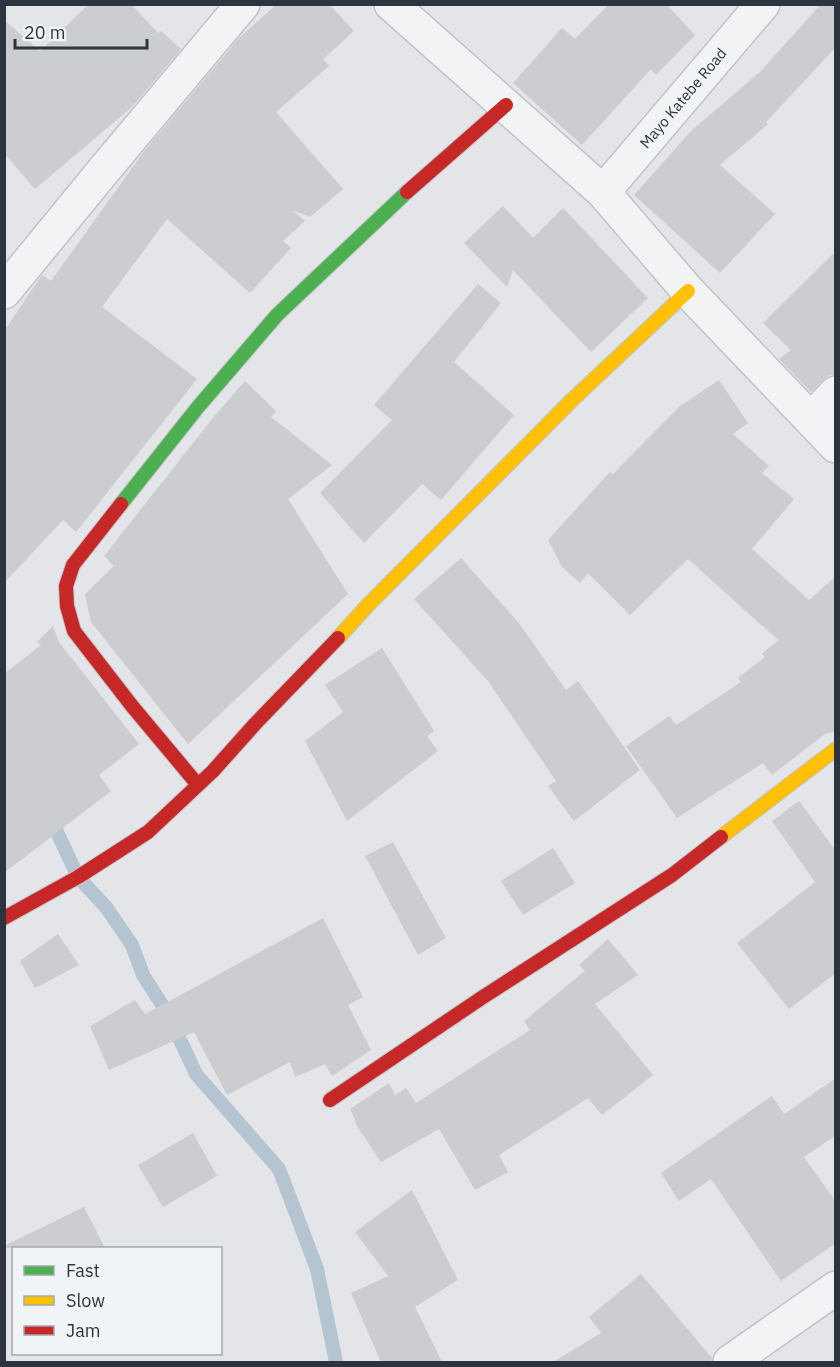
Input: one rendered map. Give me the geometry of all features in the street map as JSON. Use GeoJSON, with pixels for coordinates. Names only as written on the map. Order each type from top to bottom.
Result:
{"type":"FeatureCollection","features":[{"type":"Feature","properties":{"kind":"street"},"geometry":{"type":"LineString","coordinates":[[4,292],[243,4]]}},
{"type":"Feature","properties":{"kind":"street"},"geometry":{"type":"LineString","coordinates":[[391,4],[603,192],[688,291],[836,446]]}},
{"type":"Feature","properties":{"kind":"street","name":"Mayo Katebe Road"},"geometry":{"type":"LineString","coordinates":[[603,192],[763,4]]}},
{"type":"Feature","properties":{"kind":"street"},"geometry":{"type":"LineString","coordinates":[[198,785],[132,706],[74,630],[67,606],[66,586],[73,565],[198,407],[277,315],[379,217],[506,105]]}},
{"type":"Feature","properties":{"kind":"street"},"geometry":{"type":"LineString","coordinates":[[4,918],[78,878],[148,832],[198,785],[368,606],[572,400],[688,291]]}},
{"type":"Feature","properties":{"kind":"street"},"geometry":{"type":"LineString","coordinates":[[811,419],[836,393]]}},
{"type":"Feature","properties":{"kind":"street"},"geometry":{"type":"LineString","coordinates":[[330,1100],[483,997],[672,875],[836,749]]}},
{"type":"Feature","properties":{"kind":"street"},"geometry":{"type":"LineString","coordinates":[[730,1362],[836,1288]]}},
{"type":"Feature","properties":{"kind":"building"},"geometry":{"type":"Polygon","coordinates":[[[89,4],[131,4],[158,33],[161,31],[181,49],[132,107],[35,189],[4,153],[4,20],[40,51],[89,4]]]}},
{"type":"Feature","properties":{"kind":"building"},"geometry":{"type":"Polygon","coordinates":[[[277,4],[329,4],[354,31],[323,59],[329,66],[276,112],[343,189],[310,217],[292,210],[305,221],[283,241],[291,248],[250,293],[167,219],[102,307],[197,379],[76,532],[63,520],[4,583],[4,331],[42,275],[51,281],[145,150],[240,37],[277,4]]]}},
{"type":"Feature","properties":{"kind":"building"},"geometry":{"type":"Polygon","coordinates":[[[609,4],[666,4],[695,35],[656,75],[651,69],[582,145],[513,83],[562,28],[575,39],[609,4]]]}},
{"type":"Feature","properties":{"kind":"building"},"geometry":{"type":"Polygon","coordinates":[[[821,4],[836,4],[836,47],[766,122],[768,124],[720,165],[775,214],[720,273],[634,195],[691,131],[760,72],[821,4]]]}},
{"type":"Feature","properties":{"kind":"building"},"geometry":{"type":"Polygon","coordinates":[[[503,206],[533,238],[563,208],[648,298],[591,352],[513,270],[507,287],[464,243],[503,206]]]}},
{"type":"Feature","properties":{"kind":"building"},"geometry":{"type":"Polygon","coordinates":[[[836,251],[836,375],[830,375],[811,392],[779,359],[791,350],[763,323],[836,251]]]}},
{"type":"Feature","properties":{"kind":"building"},"geometry":{"type":"Polygon","coordinates":[[[478,284],[501,303],[454,362],[514,415],[441,500],[422,484],[364,543],[320,493],[392,420],[374,405],[478,284]]]}},
{"type":"Feature","properties":{"kind":"building"},"geometry":{"type":"Polygon","coordinates":[[[719,380],[748,423],[733,434],[769,466],[762,473],[794,499],[752,549],[809,600],[836,576],[836,731],[825,734],[772,775],[763,763],[677,818],[626,746],[669,716],[676,725],[741,682],[738,678],[765,657],[762,654],[778,640],[688,559],[630,615],[588,573],[580,583],[562,567],[548,540],[610,472],[613,474],[679,407],[719,380]]]}},
{"type":"Feature","properties":{"kind":"building"},"geometry":{"type":"Polygon","coordinates":[[[245,381],[276,411],[271,417],[332,465],[288,499],[348,594],[188,744],[91,622],[85,594],[114,566],[104,556],[212,419],[245,381]]]}},
{"type":"Feature","properties":{"kind":"building"},"geometry":{"type":"Polygon","coordinates":[[[461,558],[518,622],[566,690],[578,681],[640,770],[574,821],[548,786],[556,781],[488,681],[414,599],[461,558]]]}},
{"type":"Feature","properties":{"kind":"building"},"geometry":{"type":"Polygon","coordinates":[[[53,626],[59,642],[139,744],[99,775],[111,791],[4,873],[4,674],[41,645],[37,642],[53,626]]]}},
{"type":"Feature","properties":{"kind":"building"},"geometry":{"type":"Polygon","coordinates":[[[382,648],[434,731],[427,736],[438,751],[347,821],[305,741],[343,712],[325,685],[382,648]]]}},
{"type":"Feature","properties":{"kind":"building"},"geometry":{"type":"Polygon","coordinates":[[[799,801],[836,851],[836,973],[789,1009],[737,943],[815,882],[772,821],[799,801]]]}},
{"type":"Feature","properties":{"kind":"building"},"geometry":{"type":"Polygon","coordinates":[[[393,842],[446,938],[418,955],[365,856],[393,842]]]}},
{"type":"Feature","properties":{"kind":"building"},"geometry":{"type":"Polygon","coordinates":[[[553,848],[575,883],[523,915],[501,881],[553,848]]]}},
{"type":"Feature","properties":{"kind":"building"},"geometry":{"type":"Polygon","coordinates":[[[323,918],[363,997],[348,1005],[371,1050],[332,1076],[325,1064],[295,1077],[290,1062],[227,1095],[194,1032],[109,1070],[90,1026],[135,1000],[145,1014],[323,918]]]}},
{"type":"Feature","properties":{"kind":"building"},"geometry":{"type":"Polygon","coordinates":[[[58,934],[79,965],[35,988],[20,961],[58,934]]]}},
{"type":"Feature","properties":{"kind":"building"},"geometry":{"type":"Polygon","coordinates":[[[608,939],[638,975],[595,1004],[653,1075],[602,1115],[588,1098],[499,1155],[508,1172],[475,1190],[439,1129],[381,1162],[355,1123],[350,1109],[389,1083],[395,1095],[406,1088],[416,1103],[530,1030],[524,1021],[585,971],[579,965],[608,939]]]}},
{"type":"Feature","properties":{"kind":"building"},"geometry":{"type":"Polygon","coordinates":[[[836,1078],[836,1135],[804,1157],[836,1202],[836,1243],[781,1281],[711,1179],[679,1201],[661,1173],[772,1096],[784,1114],[836,1078]]]}},
{"type":"Feature","properties":{"kind":"building"},"geometry":{"type":"Polygon","coordinates":[[[193,1133],[217,1176],[163,1207],[138,1165],[193,1133]]]}},
{"type":"Feature","properties":{"kind":"building"},"geometry":{"type":"Polygon","coordinates":[[[412,1190],[458,1280],[415,1307],[442,1362],[381,1362],[351,1293],[388,1276],[355,1232],[412,1190]]]}},
{"type":"Feature","properties":{"kind":"building"},"geometry":{"type":"Polygon","coordinates":[[[84,1207],[104,1247],[4,1248],[84,1207]]]}},
{"type":"Feature","properties":{"kind":"building"},"geometry":{"type":"Polygon","coordinates":[[[641,1274],[712,1358],[711,1362],[553,1362],[601,1333],[589,1317],[641,1274]]]}},
{"type":"Feature","properties":{"kind":"waterway"},"geometry":{"type":"LineString","coordinates":[[47,820],[56,830],[78,877],[106,907],[132,945],[143,975],[168,1014],[196,1074],[279,1169],[317,1269],[336,1362]]}},
{"type":"Feature","properties":{"kind":"traffic: fast"},"geometry":{"type":"LineString","coordinates":[[121,504],[198,407],[277,315],[407,192]]}},
{"type":"Feature","properties":{"kind":"traffic: slow"},"geometry":{"type":"LineString","coordinates":[[338,638],[572,400],[688,291]]}},
{"type":"Feature","properties":{"kind":"traffic: slow"},"geometry":{"type":"LineString","coordinates":[[721,837],[836,749]]}},
{"type":"Feature","properties":{"kind":"traffic: jam"},"geometry":{"type":"LineString","coordinates":[[407,192],[506,105]]}},
{"type":"Feature","properties":{"kind":"traffic: jam"},"geometry":{"type":"LineString","coordinates":[[121,504],[73,565],[66,586],[67,606],[74,631],[132,706],[198,785]]}},
{"type":"Feature","properties":{"kind":"traffic: jam"},"geometry":{"type":"LineString","coordinates":[[4,918],[78,877],[148,832],[213,771],[338,638]]}},
{"type":"Feature","properties":{"kind":"traffic: jam"},"geometry":{"type":"LineString","coordinates":[[330,1100],[483,997],[672,875],[721,837]]}}]}
